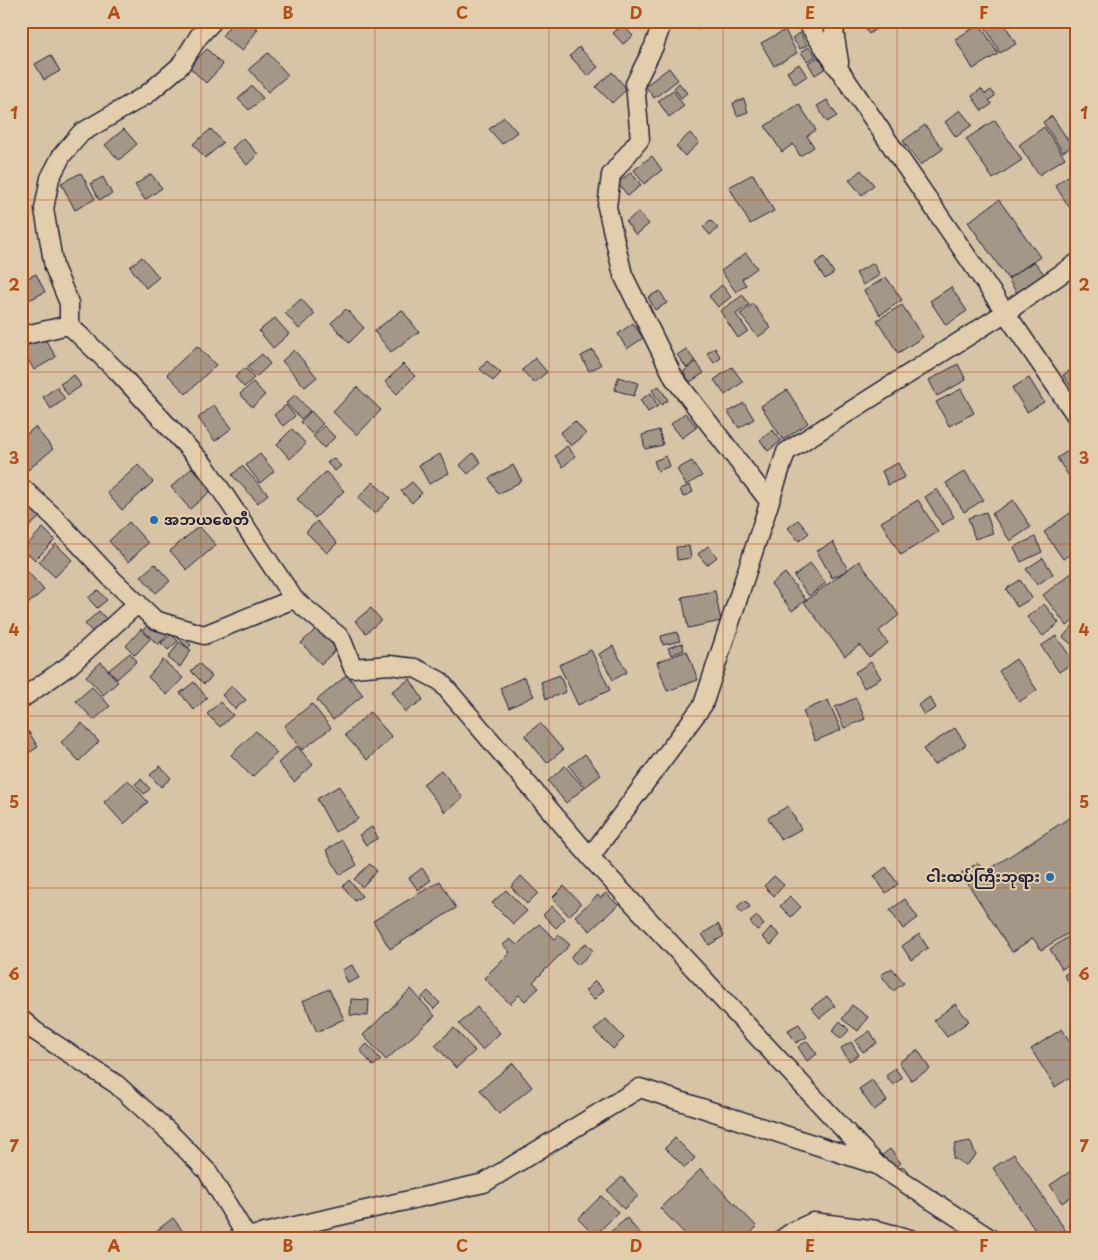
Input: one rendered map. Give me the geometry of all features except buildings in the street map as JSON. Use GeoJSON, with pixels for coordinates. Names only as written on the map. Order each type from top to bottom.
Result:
{"type":"FeatureCollection","features":[{"type":"Feature","properties":{"kind":"street"},"geometry":{"type":"LineString","coordinates":[[212,21],[199,36],[180,66],[146,95],[80,133],[62,155],[50,178],[44,208],[54,267],[69,303],[69,325],[118,372],[205,466],[294,599],[341,638],[353,668],[389,665],[415,668],[440,681],[590,857],[877,1165],[991,1239]]}},
{"type":"Feature","properties":{"kind":"street"},"geometry":{"type":"LineString","coordinates":[[806,21],[1077,417]]}},
{"type":"Feature","properties":{"kind":"street"},"geometry":{"type":"LineString","coordinates":[[835,65],[839,62],[834,31],[838,21]]}},
{"type":"Feature","properties":{"kind":"street"},"geometry":{"type":"LineString","coordinates":[[661,26],[654,46],[635,84],[640,139],[612,175],[607,207],[623,275],[674,378],[770,501]]}},
{"type":"Feature","properties":{"kind":"street"},"geometry":{"type":"LineString","coordinates":[[590,857],[703,705],[786,452],[1006,312],[1077,263]]}},
{"type":"Feature","properties":{"kind":"street"},"geometry":{"type":"LineString","coordinates":[[21,336],[69,325]]}},
{"type":"Feature","properties":{"kind":"street"},"geometry":{"type":"LineString","coordinates":[[21,487],[54,517],[113,580],[155,620],[204,635],[294,599]]}},
{"type":"Feature","properties":{"kind":"street"},"geometry":{"type":"LineString","coordinates":[[21,699],[70,665],[138,603]]}},
{"type":"Feature","properties":{"kind":"street"},"geometry":{"type":"LineString","coordinates":[[21,1019],[116,1084],[168,1131],[207,1171],[248,1238],[484,1183],[640,1088],[877,1165]]}},
{"type":"Feature","properties":{"kind":"street"},"geometry":{"type":"LineString","coordinates":[[782,1239],[813,1222],[877,1230],[910,1239]]}},
{"type":"Feature","properties":{"kind":"place","name":"အဘယစေတီ"},"geometry":{"type":"Point","coordinates":[154,520]}},
{"type":"Feature","properties":{"kind":"place","name":"ငါးထပ်ကြီးဘုရား"},"geometry":{"type":"Point","coordinates":[1050,877]}}]}
